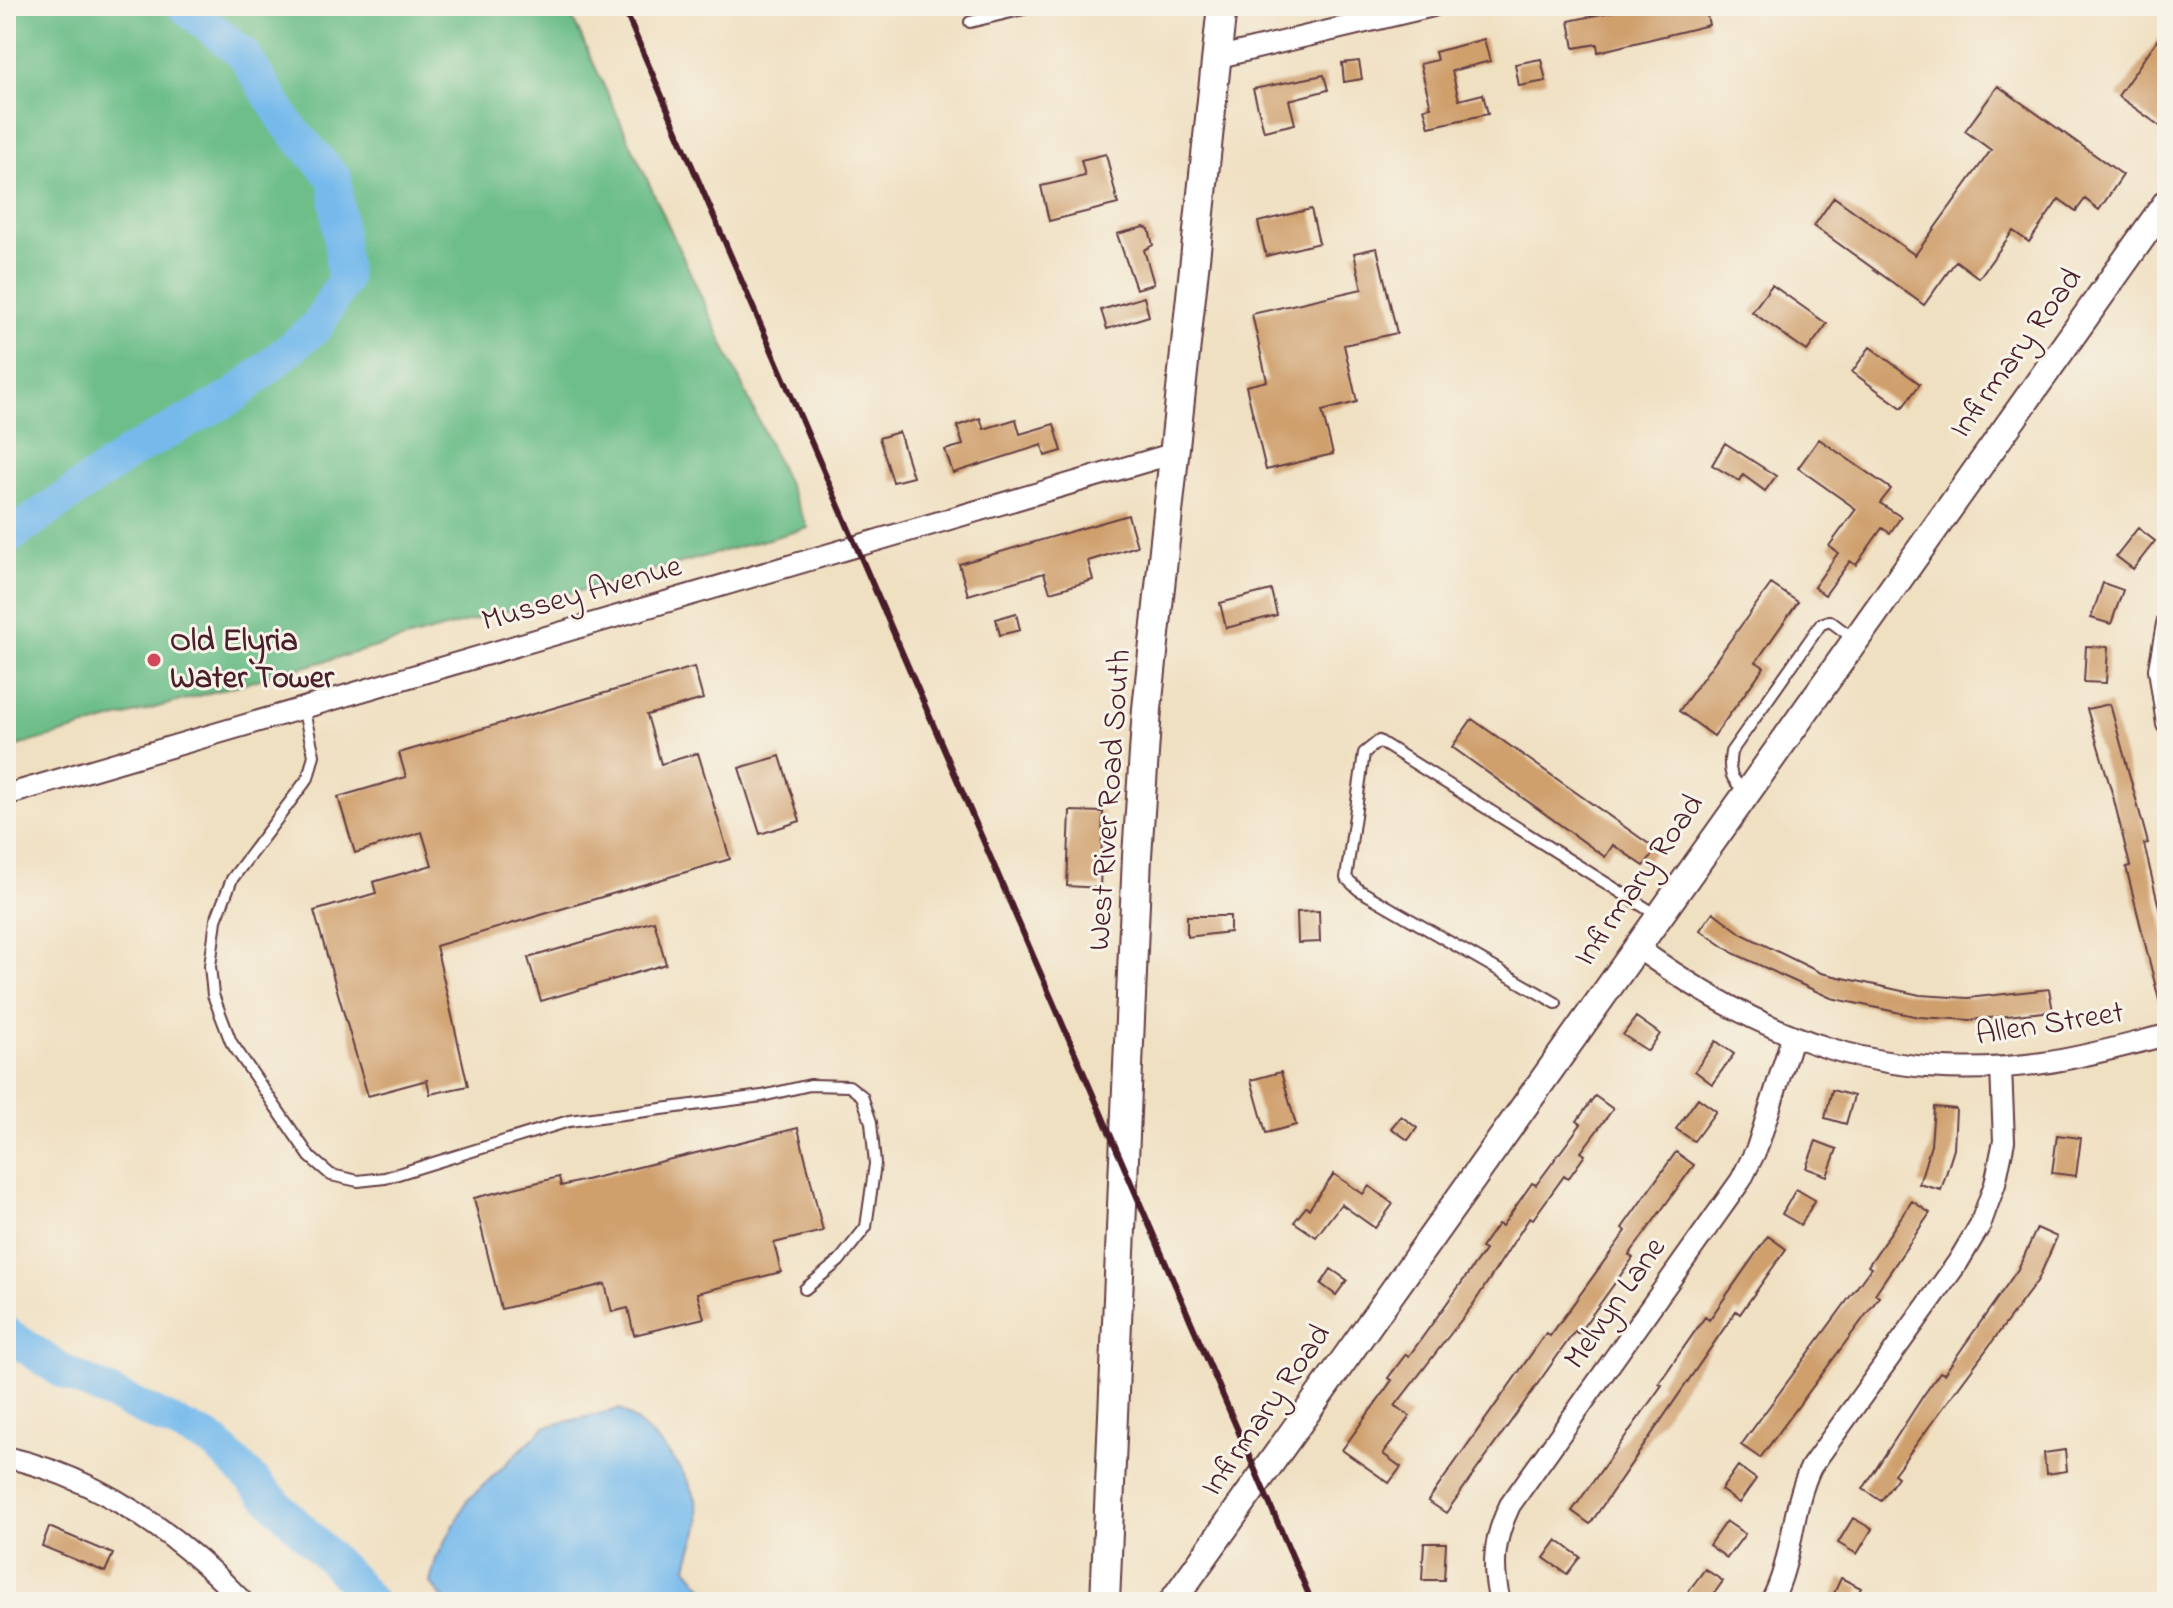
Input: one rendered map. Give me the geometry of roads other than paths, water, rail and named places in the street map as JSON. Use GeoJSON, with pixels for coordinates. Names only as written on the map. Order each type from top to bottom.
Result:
{"type":"FeatureCollection","features":[{"type":"Feature","properties":{"kind":"main road","name":"West River Road South"},"geometry":{"type":"LineString","coordinates":[[1105,1602],[1137,856],[1147,709],[1222,6]]}},
{"type":"Feature","properties":{"kind":"street"},"geometry":{"type":"LineString","coordinates":[[1215,58],[1433,6]]}},
{"type":"Feature","properties":{"kind":"street","name":"Infirmary Road"},"geometry":{"type":"LineString","coordinates":[[1172,1602],[1657,915],[2167,202]]}},
{"type":"Feature","properties":{"kind":"street","name":"Mussey Avenue"},"geometry":{"type":"LineString","coordinates":[[6,795],[1175,453]]}},
{"type":"Feature","properties":{"kind":"street"},"geometry":{"type":"LineString","coordinates":[[2167,624],[2159,669],[2167,724]]}},
{"type":"Feature","properties":{"kind":"street","name":"Allen Street"},"geometry":{"type":"LineString","coordinates":[[1635,946],[1713,1000],[1792,1038],[1876,1061],[1919,1067],[2001,1068],[2044,1063],[2167,1035]]}},
{"type":"Feature","properties":{"kind":"street","name":"Melvyn Lane"},"geometry":{"type":"LineString","coordinates":[[1500,1602],[1493,1563],[1495,1542],[1510,1505],[1741,1180],[1757,1148],[1792,1038]]}},
{"type":"Feature","properties":{"kind":"street"},"geometry":{"type":"LineString","coordinates":[[1771,1602],[1783,1577],[1800,1491],[1811,1467],[1958,1262],[1984,1215],[1995,1184],[2004,1141],[2001,1068]]}},
{"type":"Feature","properties":{"kind":"street"},"geometry":{"type":"LineString","coordinates":[[6,1457],[59,1473],[101,1492],[153,1523],[187,1548],[243,1602]]}},
{"type":"Feature","properties":{"kind":"lane"},"geometry":{"type":"LineString","coordinates":[[970,22],[1036,6]]}},
{"type":"Feature","properties":{"kind":"lane"},"geometry":{"type":"LineString","coordinates":[[1746,791],[1734,783],[1728,767],[1731,752],[1821,624],[1830,621],[1854,639]]}},
{"type":"Feature","properties":{"kind":"lane"},"geometry":{"type":"LineString","coordinates":[[303,708],[314,755],[308,778],[232,879],[216,920],[210,966],[213,995],[231,1042],[310,1157],[331,1175],[358,1181],[385,1178],[569,1121],[762,1096],[810,1085],[849,1086],[862,1096],[871,1122],[875,1164],[866,1227],[839,1261],[805,1289]]}},
{"type":"Feature","properties":{"kind":"lane"},"geometry":{"type":"LineString","coordinates":[[1556,1003],[1359,890],[1346,878],[1364,753],[1370,745],[1379,741],[1657,915]]}},
{"type":"Feature","properties":{"kind":"water"},"geometry":{"type":"Polygon","coordinates":[[[619,1409],[660,1443],[693,1492],[699,1525],[687,1568],[716,1602],[446,1602],[430,1583],[436,1559],[467,1501],[545,1427],[619,1409]]]}},
{"type":"Feature","properties":{"kind":"waterway"},"geometry":{"type":"LineString","coordinates":[[6,539],[134,450],[234,396],[317,326],[344,280],[335,179],[288,125],[243,54],[184,6]]}},
{"type":"Feature","properties":{"kind":"waterway"},"geometry":{"type":"LineString","coordinates":[[6,1333],[60,1370],[214,1442],[356,1584],[370,1602]]}},
{"type":"Feature","properties":{"kind":"railway"},"geometry":{"type":"LineString","coordinates":[[623,6],[1312,1602]]}},
{"type":"Feature","properties":{"kind":"place","name":"Old Elyria Water Tower"},"geometry":{"type":"Point","coordinates":[154,660]}}]}
